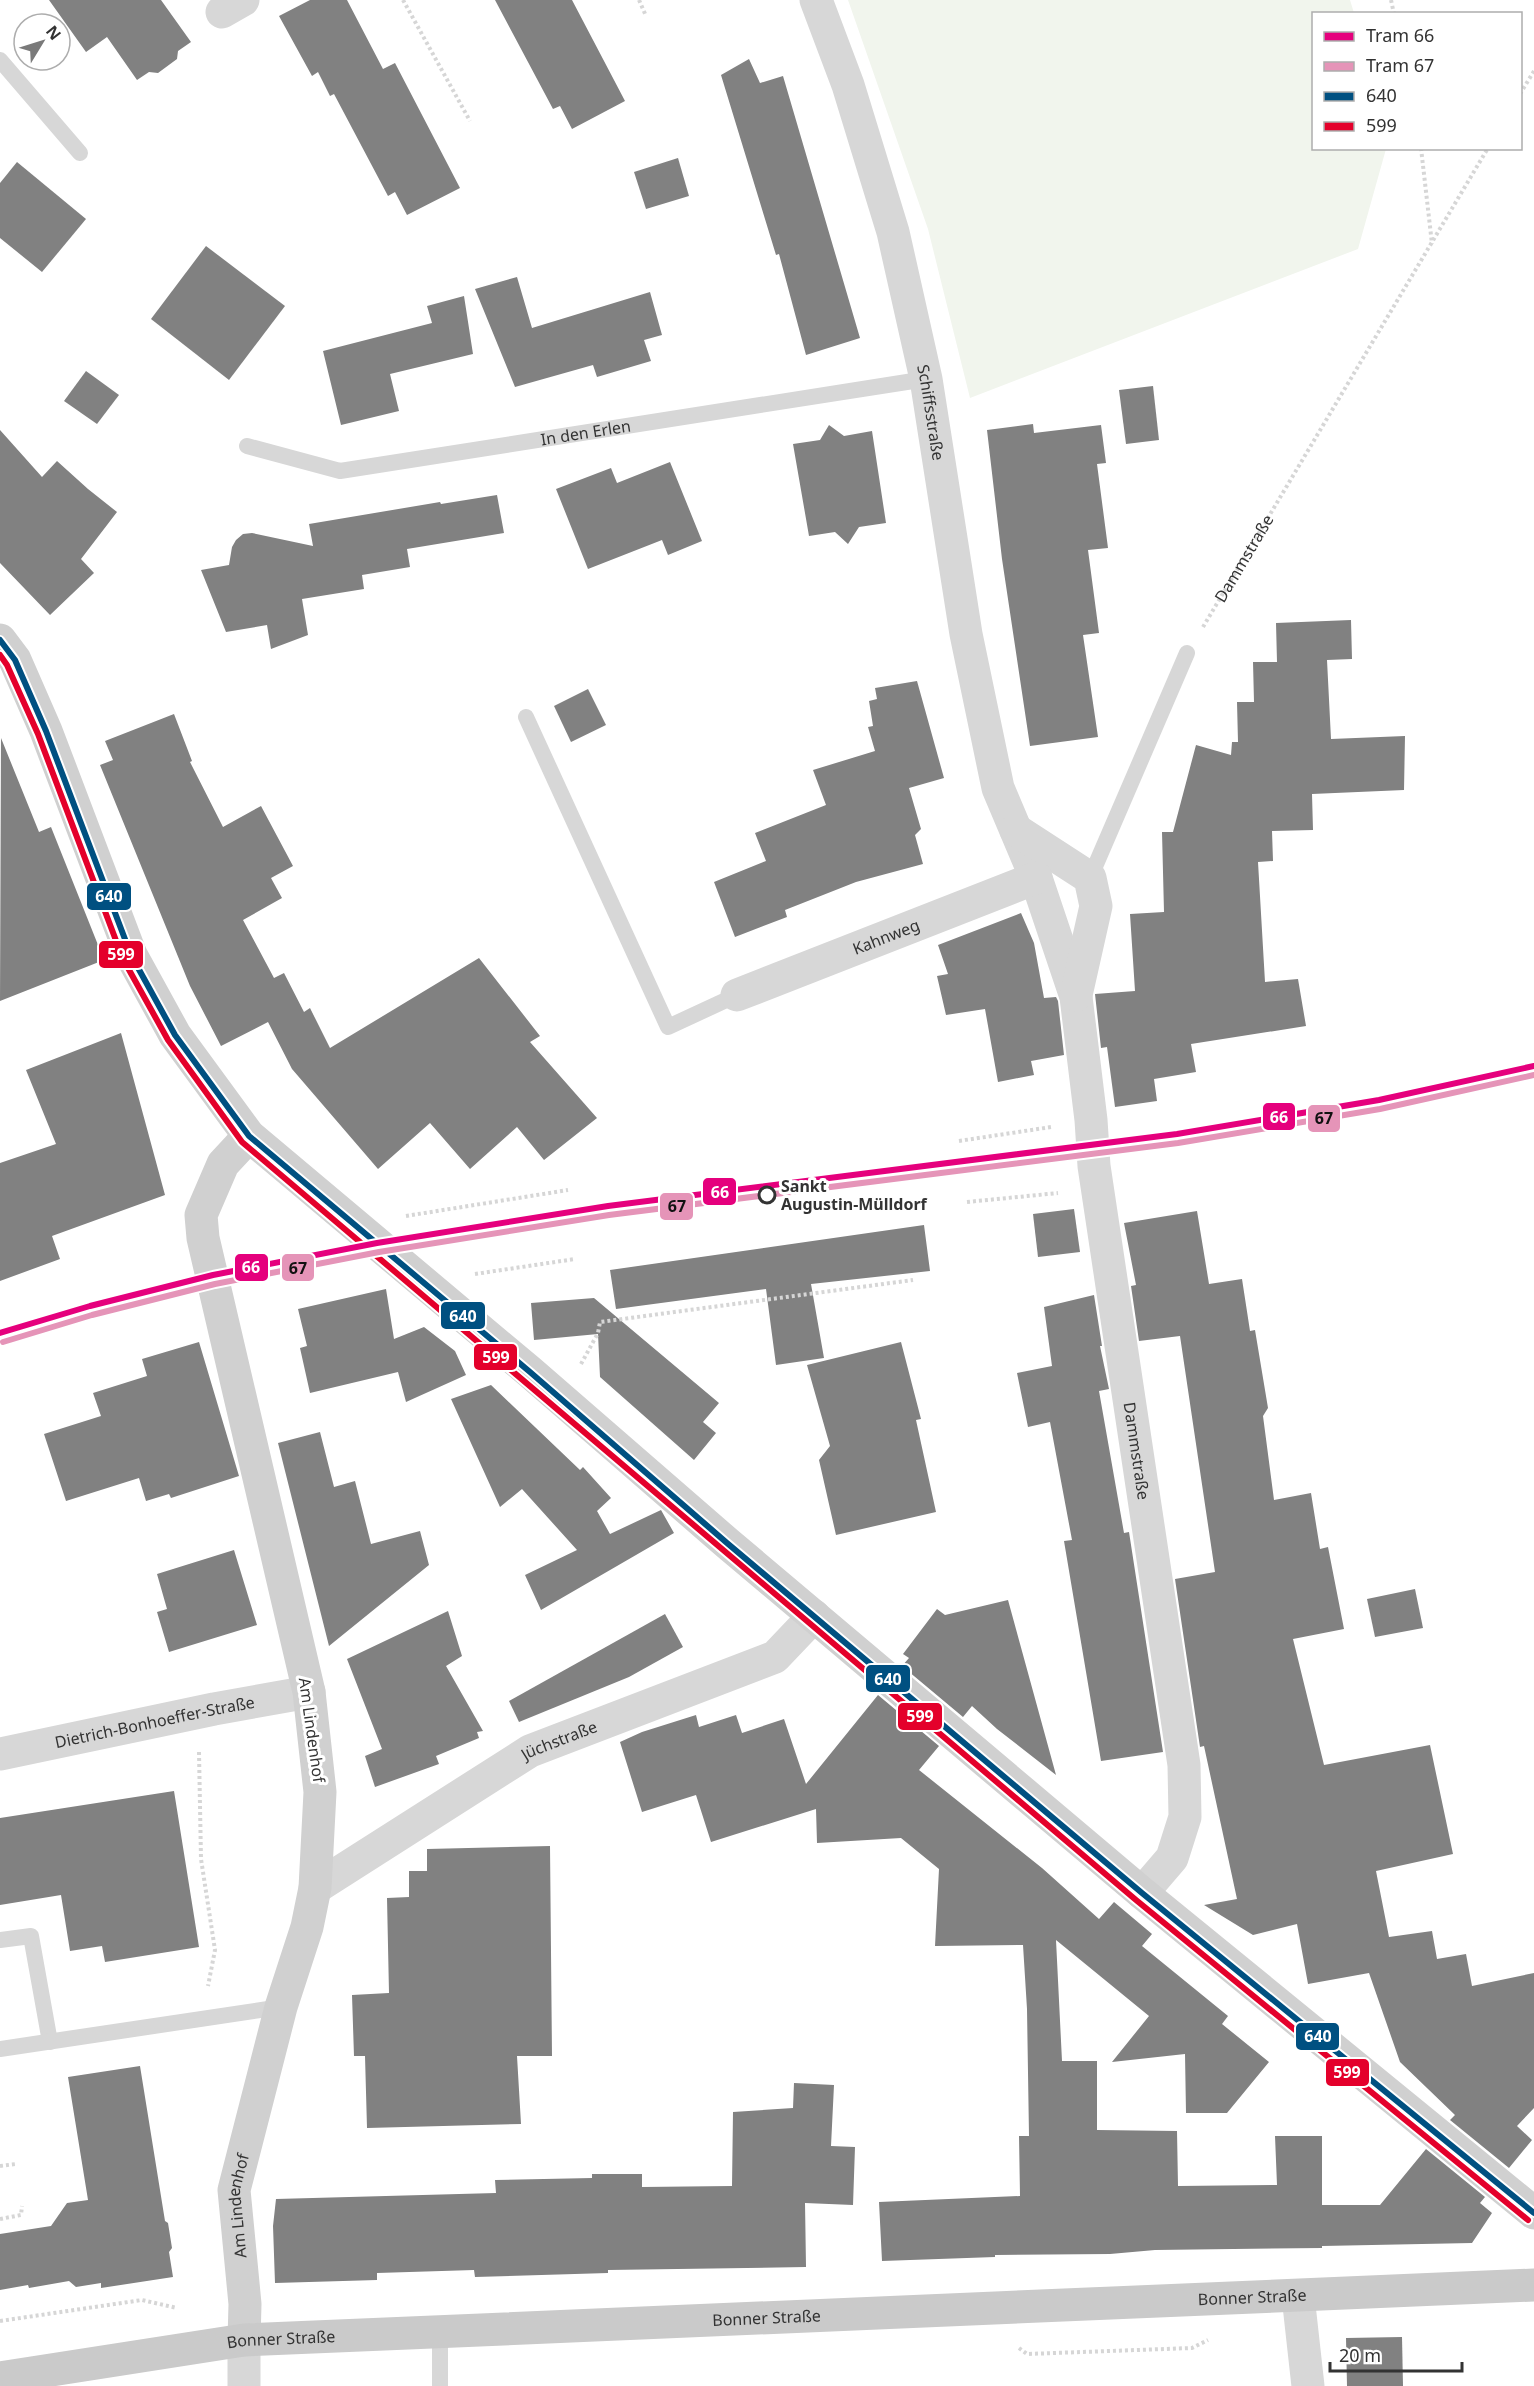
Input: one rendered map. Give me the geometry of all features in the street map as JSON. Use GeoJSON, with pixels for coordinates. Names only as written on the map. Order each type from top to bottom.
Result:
{"type":"FeatureCollection","features":[{"type":"Feature","properties":{"kind":"main road","name":"Bonner Straße"},"geometry":{"type":"LineString","coordinates":[[0,2378],[244,2340],[1534,2285]]}},
{"type":"Feature","properties":{"kind":"street","name":"Schiffsstraße"},"geometry":{"type":"LineString","coordinates":[[816,0],[848,85],[893,232],[926,379],[966,634],[998,788],[1036,878]]}},
{"type":"Feature","properties":{"kind":"street"},"geometry":{"type":"LineString","coordinates":[[0,640],[15,660],[46,731],[131,955],[175,1035],[249,1136],[530,1371],[814,1616],[1142,1893],[1534,2213]]}},
{"type":"Feature","properties":{"kind":"street"},"geometry":{"type":"LineString","coordinates":[[1016,831],[1090,878]]}},
{"type":"Feature","properties":{"kind":"street","name":"Dammstraße"},"geometry":{"type":"LineString","coordinates":[[1036,878],[1076,997],[1092,1146],[1184,1766],[1185,1817],[1172,1858],[1142,1893]]}},
{"type":"Feature","properties":{"kind":"street","name":"Kahnweg"},"geometry":{"type":"LineString","coordinates":[[736,995],[1036,878]]}},
{"type":"Feature","properties":{"kind":"street","name":"Dammstraße"},"geometry":{"type":"LineString","coordinates":[[1076,997],[1096,906],[1090,878]]}},
{"type":"Feature","properties":{"kind":"street","name":"Am Lindenhof"},"geometry":{"type":"LineString","coordinates":[[244,2340],[245,2304],[234,2190],[281,2007],[307,1927],[315,1888],[320,1792],[309,1692],[203,1238],[201,1215],[223,1164],[249,1136]]}},
{"type":"Feature","properties":{"kind":"street","name":"Jüchstraße"},"geometry":{"type":"LineString","coordinates":[[315,1888],[530,1751],[775,1657],[814,1616]]}},
{"type":"Feature","properties":{"kind":"street","name":"Dietrich-Bonhoeffer-Straße"},"geometry":{"type":"LineString","coordinates":[[0,1754],[214,1709],[309,1692]]}},
{"type":"Feature","properties":{"kind":"street"},"geometry":{"type":"LineString","coordinates":[[1298,2296],[1308,2386]]}},
{"type":"Feature","properties":{"kind":"street"},"geometry":{"type":"LineString","coordinates":[[244,2340],[244,2386]]}},
{"type":"Feature","properties":{"kind":"lane"},"geometry":{"type":"LineString","coordinates":[[0,60],[80,153]]}},
{"type":"Feature","properties":{"kind":"lane","name":"In den Erlen"},"geometry":{"type":"LineString","coordinates":[[247,446],[340,471],[926,379]]}},
{"type":"Feature","properties":{"kind":"lane"},"geometry":{"type":"LineString","coordinates":[[1090,878],[1187,653]]}},
{"type":"Feature","properties":{"kind":"lane"},"geometry":{"type":"LineString","coordinates":[[526,717],[668,1026],[736,995]]}},
{"type":"Feature","properties":{"kind":"lane"},"geometry":{"type":"LineString","coordinates":[[0,1940],[31,1936],[50,2042]]}},
{"type":"Feature","properties":{"kind":"lane"},"geometry":{"type":"LineString","coordinates":[[0,2049],[201,2021],[281,2007]]}},
{"type":"Feature","properties":{"kind":"lane"},"geometry":{"type":"LineString","coordinates":[[440,2332],[440,2386]]}},
{"type":"Feature","properties":{"kind":"path"},"geometry":{"type":"LineString","coordinates":[[404,0],[470,121]]}},
{"type":"Feature","properties":{"kind":"path"},"geometry":{"type":"LineString","coordinates":[[639,0],[646,16]]}},
{"type":"Feature","properties":{"kind":"path"},"geometry":{"type":"LineString","coordinates":[[1522,92],[1534,71]]}},
{"type":"Feature","properties":{"kind":"path"},"geometry":{"type":"LineString","coordinates":[[1421,150],[1432,244]]}},
{"type":"Feature","properties":{"kind":"path","name":"Dammstraße"},"geometry":{"type":"LineString","coordinates":[[1187,653],[1487,150]]}},
{"type":"Feature","properties":{"kind":"path"},"geometry":{"type":"LineString","coordinates":[[960,1141],[1061,1125]]}},
{"type":"Feature","properties":{"kind":"path"},"geometry":{"type":"LineString","coordinates":[[411,1216],[568,1190]]}},
{"type":"Feature","properties":{"kind":"path"},"geometry":{"type":"LineString","coordinates":[[967,1202],[1064,1192]]}},
{"type":"Feature","properties":{"kind":"path"},"geometry":{"type":"LineString","coordinates":[[471,1275],[575,1259]]}},
{"type":"Feature","properties":{"kind":"path"},"geometry":{"type":"LineString","coordinates":[[579,1367],[598,1333],[600,1322],[913,1280]]}},
{"type":"Feature","properties":{"kind":"path"},"geometry":{"type":"LineString","coordinates":[[201,2021],[215,1950],[201,1860],[199,1750],[214,1709]]}},
{"type":"Feature","properties":{"kind":"path"},"geometry":{"type":"LineString","coordinates":[[0,2166],[16,2164]]}},
{"type":"Feature","properties":{"kind":"path"},"geometry":{"type":"LineString","coordinates":[[0,2218],[21,2215],[22,2206]]}},
{"type":"Feature","properties":{"kind":"path"},"geometry":{"type":"LineString","coordinates":[[0,2321],[142,2300],[185,2310]]}},
{"type":"Feature","properties":{"kind":"shaded area"},"geometry":{"type":"Polygon","coordinates":[[[848,0],[1350,0],[1354,12],[1312,12],[1312,150],[1386,150],[1358,249],[970,398],[928,229],[848,0]]]}},
{"type":"Feature","properties":{"kind":"building"},"geometry":{"type":"Polygon","coordinates":[[[49,0],[161,0],[191,42],[178,51],[177,59],[158,73],[149,72],[137,80],[107,37],[86,52],[72,32],[72,12],[58,12],[49,0]]]}},
{"type":"Feature","properties":{"kind":"building"},"geometry":{"type":"Polygon","coordinates":[[[310,0],[347,0],[383,69],[395,63],[460,188],[407,215],[395,192],[388,196],[334,94],[330,96],[318,72],[312,76],[279,16],[310,0]]]}},
{"type":"Feature","properties":{"kind":"building"},"geometry":{"type":"Polygon","coordinates":[[[495,0],[572,0],[625,101],[572,129],[560,106],[553,109],[495,0]]]}},
{"type":"Feature","properties":{"kind":"building"},"geometry":{"type":"Polygon","coordinates":[[[749,59],[760,83],[783,76],[860,338],[806,355],[779,254],[776,255],[721,75],[749,59]]]}},
{"type":"Feature","properties":{"kind":"building"},"geometry":{"type":"Polygon","coordinates":[[[678,158],[689,196],[646,209],[634,172],[678,158]]]}},
{"type":"Feature","properties":{"kind":"building"},"geometry":{"type":"Polygon","coordinates":[[[17,162],[86,219],[42,272],[0,238],[0,183],[17,162]]]}},
{"type":"Feature","properties":{"kind":"building"},"geometry":{"type":"Polygon","coordinates":[[[206,246],[285,306],[229,380],[151,319],[206,246]]]}},
{"type":"Feature","properties":{"kind":"building"},"geometry":{"type":"Polygon","coordinates":[[[517,277],[532,328],[650,292],[662,335],[644,340],[651,361],[597,377],[593,365],[515,387],[475,289],[517,277]]]}},
{"type":"Feature","properties":{"kind":"building"},"geometry":{"type":"Polygon","coordinates":[[[464,296],[473,354],[390,374],[399,411],[341,425],[323,351],[432,323],[427,306],[464,296]]]}},
{"type":"Feature","properties":{"kind":"building"},"geometry":{"type":"Polygon","coordinates":[[[86,371],[119,395],[97,424],[64,401],[86,371]]]}},
{"type":"Feature","properties":{"kind":"building"},"geometry":{"type":"Polygon","coordinates":[[[1153,386],[1159,440],[1126,444],[1119,390],[1153,386]]]}},
{"type":"Feature","properties":{"kind":"building"},"geometry":{"type":"Polygon","coordinates":[[[1033,424],[1034,433],[1101,425],[1106,463],[1097,464],[1108,548],[1088,550],[1099,633],[1083,635],[1098,737],[1030,746],[1002,559],[987,430],[1033,424]]]}},
{"type":"Feature","properties":{"kind":"building"},"geometry":{"type":"Polygon","coordinates":[[[829,425],[844,436],[872,431],[886,523],[859,527],[848,544],[835,532],[809,536],[793,444],[820,440],[829,425]]]}},
{"type":"Feature","properties":{"kind":"building"},"geometry":{"type":"Polygon","coordinates":[[[0,430],[42,477],[57,461],[117,512],[81,559],[94,573],[50,615],[0,563],[0,430]]]}},
{"type":"Feature","properties":{"kind":"building"},"geometry":{"type":"Polygon","coordinates":[[[670,462],[702,541],[668,555],[662,540],[588,569],[556,489],[611,468],[617,483],[670,462]]]}},
{"type":"Feature","properties":{"kind":"building"},"geometry":{"type":"Polygon","coordinates":[[[497,495],[504,533],[407,549],[410,567],[362,575],[364,589],[302,599],[308,635],[271,649],[267,625],[226,632],[201,570],[229,565],[232,547],[243,534],[252,533],[313,546],[309,524],[497,495]]]}},
{"type":"Feature","properties":{"kind":"building"},"geometry":{"type":"Polygon","coordinates":[[[1351,620],[1352,659],[1327,660],[1331,739],[1405,736],[1404,790],[1312,794],[1313,830],[1272,831],[1273,861],[1258,862],[1265,982],[1298,979],[1306,1026],[1191,1044],[1196,1072],[1154,1079],[1157,1101],[1115,1107],[1107,1047],[1101,1048],[1095,994],[1135,991],[1130,914],[1164,912],[1162,832],[1173,832],[1196,745],[1231,755],[1232,742],[1238,742],[1237,702],[1254,702],[1253,662],[1277,662],[1276,623],[1351,620]]]}},
{"type":"Feature","properties":{"kind":"building"},"geometry":{"type":"Polygon","coordinates":[[[917,681],[944,778],[909,788],[921,829],[915,835],[923,864],[856,882],[785,910],[787,917],[735,937],[714,882],[766,861],[755,833],[826,805],[813,770],[875,751],[868,727],[873,726],[869,701],[877,699],[875,688],[917,681]]]}},
{"type":"Feature","properties":{"kind":"building"},"geometry":{"type":"Polygon","coordinates":[[[588,689],[606,725],[571,742],[554,706],[588,689]]]}},
{"type":"Feature","properties":{"kind":"building"},"geometry":{"type":"Polygon","coordinates":[[[174,714],[192,761],[190,762],[223,827],[261,806],[293,866],[271,878],[282,898],[243,920],[274,978],[284,973],[304,1012],[310,1008],[330,1048],[479,958],[540,1036],[530,1042],[597,1118],[544,1160],[517,1127],[470,1169],[430,1123],[378,1169],[292,1069],[268,1022],[221,1046],[190,986],[100,765],[113,760],[105,741],[174,714]]]}},
{"type":"Feature","properties":{"kind":"building"},"geometry":{"type":"Polygon","coordinates":[[[1,738],[39,832],[51,827],[104,960],[0,1001],[1,738]]]}},
{"type":"Feature","properties":{"kind":"building"},"geometry":{"type":"Polygon","coordinates":[[[1021,913],[1034,943],[1044,998],[1056,997],[1058,1001],[1064,1055],[1031,1061],[1034,1075],[998,1082],[985,1009],[946,1015],[937,976],[948,974],[938,945],[1021,913]]]}},
{"type":"Feature","properties":{"kind":"building"},"geometry":{"type":"Polygon","coordinates":[[[121,1033],[165,1195],[52,1236],[60,1259],[0,1281],[0,1163],[56,1144],[26,1070],[121,1033]]]}},
{"type":"Feature","properties":{"kind":"building"},"geometry":{"type":"Polygon","coordinates":[[[1074,1209],[1080,1252],[1038,1257],[1033,1214],[1074,1209]]]}},
{"type":"Feature","properties":{"kind":"building"},"geometry":{"type":"Polygon","coordinates":[[[1197,1211],[1209,1284],[1242,1279],[1250,1331],[1255,1330],[1268,1408],[1263,1416],[1274,1500],[1311,1493],[1320,1549],[1328,1547],[1344,1629],[1293,1639],[1324,1765],[1430,1745],[1453,1854],[1376,1871],[1389,1937],[1432,1931],[1437,1959],[1466,1954],[1472,1986],[1534,1973],[1534,2108],[1517,2126],[1532,2140],[1509,2168],[1450,2120],[1455,2115],[1400,2062],[1369,1973],[1308,1984],[1297,1924],[1253,1935],[1204,1905],[1237,1899],[1204,1746],[1200,1747],[1175,1579],[1215,1572],[1180,1336],[1139,1341],[1131,1286],[1136,1285],[1124,1223],[1197,1211]]]}},
{"type":"Feature","properties":{"kind":"building"},"geometry":{"type":"Polygon","coordinates":[[[924,1225],[930,1271],[811,1284],[824,1358],[776,1365],[766,1289],[616,1309],[610,1270],[924,1225]]]}},
{"type":"Feature","properties":{"kind":"building"},"geometry":{"type":"Polygon","coordinates":[[[386,1289],[394,1339],[424,1327],[455,1351],[466,1375],[406,1402],[398,1372],[310,1393],[300,1348],[307,1346],[298,1309],[386,1289]]]}},
{"type":"Feature","properties":{"kind":"building"},"geometry":{"type":"Polygon","coordinates":[[[1094,1295],[1102,1346],[1100,1346],[1109,1389],[1099,1391],[1124,1533],[1129,1532],[1163,1752],[1101,1761],[1064,1541],[1072,1540],[1050,1422],[1028,1427],[1017,1373],[1052,1366],[1044,1307],[1094,1295]]]}},
{"type":"Feature","properties":{"kind":"building"},"geometry":{"type":"Polygon","coordinates":[[[594,1298],[719,1403],[703,1422],[716,1433],[694,1460],[600,1377],[598,1334],[534,1340],[531,1303],[594,1298]]]}},
{"type":"Feature","properties":{"kind":"building"},"geometry":{"type":"Polygon","coordinates":[[[199,1342],[239,1476],[171,1498],[169,1494],[146,1501],[139,1478],[66,1501],[44,1434],[101,1416],[93,1393],[147,1376],[142,1359],[199,1342]]]}},
{"type":"Feature","properties":{"kind":"building"},"geometry":{"type":"Polygon","coordinates":[[[901,1342],[921,1419],[916,1420],[936,1512],[836,1535],[819,1460],[830,1446],[807,1365],[901,1342]]]}},
{"type":"Feature","properties":{"kind":"building"},"geometry":{"type":"Polygon","coordinates":[[[491,1385],[580,1470],[583,1467],[611,1498],[597,1511],[610,1534],[661,1510],[674,1533],[541,1610],[525,1575],[577,1550],[522,1489],[500,1507],[451,1399],[491,1385]]]}},
{"type":"Feature","properties":{"kind":"building"},"geometry":{"type":"Polygon","coordinates":[[[320,1432],[334,1487],[355,1481],[371,1544],[420,1531],[429,1565],[329,1646],[278,1443],[320,1432]]]}},
{"type":"Feature","properties":{"kind":"building"},"geometry":{"type":"Polygon","coordinates":[[[234,1550],[257,1625],[169,1652],[157,1612],[167,1609],[157,1574],[234,1550]]]}},
{"type":"Feature","properties":{"kind":"building"},"geometry":{"type":"Polygon","coordinates":[[[1415,1589],[1423,1628],[1375,1637],[1367,1599],[1415,1589]]]}},
{"type":"Feature","properties":{"kind":"building"},"geometry":{"type":"Polygon","coordinates":[[[1008,1600],[1056,1775],[997,1729],[972,1706],[963,1717],[902,1666],[909,1658],[903,1654],[937,1609],[945,1615],[1008,1600]]]}},
{"type":"Feature","properties":{"kind":"building"},"geometry":{"type":"Polygon","coordinates":[[[448,1611],[462,1656],[446,1666],[483,1731],[477,1732],[479,1738],[436,1756],[439,1764],[375,1787],[365,1756],[382,1749],[347,1659],[448,1611]]]}},
{"type":"Feature","properties":{"kind":"building"},"geometry":{"type":"Polygon","coordinates":[[[665,1614],[683,1647],[629,1677],[519,1722],[509,1701],[665,1614]]]}},
{"type":"Feature","properties":{"kind":"building"},"geometry":{"type":"Polygon","coordinates":[[[878,1695],[939,1746],[919,1770],[1042,1868],[1099,1919],[1114,1902],[1152,1934],[1142,1946],[1228,2016],[1222,2024],[1269,2062],[1227,2113],[1186,2113],[1185,2054],[1112,2062],[1149,2016],[1056,1940],[1062,2061],[1097,2061],[1097,2130],[1177,2131],[1178,2186],[1277,2185],[1275,2136],[1322,2136],[1322,2205],[1380,2205],[1426,2149],[1485,2197],[1480,2203],[1492,2213],[1472,2243],[1155,2250],[1110,2254],[995,2255],[995,2257],[882,2261],[879,2202],[1020,2196],[1019,2136],[1029,2136],[1027,2009],[1023,1945],[935,1946],[939,1869],[901,1838],[817,1843],[816,1809],[711,1842],[696,1795],[642,1812],[620,1742],[642,1732],[696,1715],[699,1727],[736,1715],[742,1733],[784,1719],[806,1784],[878,1695]]]}},
{"type":"Feature","properties":{"kind":"building"},"geometry":{"type":"Polygon","coordinates":[[[174,1791],[199,1947],[105,1962],[102,1946],[70,1951],[61,1895],[0,1905],[0,1818],[174,1791]]]}},
{"type":"Feature","properties":{"kind":"building"},"geometry":{"type":"Polygon","coordinates":[[[550,1846],[552,2056],[517,2056],[521,2124],[367,2128],[365,2056],[354,2056],[352,1995],[389,1993],[387,1898],[409,1897],[409,1871],[427,1871],[427,1849],[550,1846]]]}},
{"type":"Feature","properties":{"kind":"building"},"geometry":{"type":"Polygon","coordinates":[[[140,2066],[165,2221],[168,2223],[172,2248],[169,2252],[173,2277],[101,2288],[101,2283],[76,2287],[69,2281],[0,2290],[0,2234],[51,2226],[67,2203],[88,2200],[68,2077],[140,2066]]]}},
{"type":"Feature","properties":{"kind":"building"},"geometry":{"type":"Polygon","coordinates":[[[794,2083],[834,2085],[831,2146],[855,2147],[853,2205],[805,2203],[806,2267],[608,2270],[608,2273],[475,2277],[474,2270],[377,2273],[377,2280],[275,2283],[273,2226],[276,2199],[496,2193],[495,2180],[592,2178],[592,2174],[642,2174],[642,2187],[732,2186],[733,2112],[793,2108],[794,2083]]]}},
{"type":"Feature","properties":{"kind":"building"},"geometry":{"type":"Polygon","coordinates":[[[1402,2337],[1403,2386],[1347,2386],[1346,2338],[1402,2337]]]}},
{"type":"Feature","properties":{"kind":"tram line","name":"66"},"geometry":{"type":"LineString","coordinates":[[0,1333],[90,1306],[213,1275],[377,1243],[608,1206],[1177,1134],[1379,1100],[1534,1066]]}},
{"type":"Feature","properties":{"kind":"tram line","name":"67"},"geometry":{"type":"LineString","coordinates":[[3,1342],[92,1315],[215,1284],[379,1252],[609,1215],[1178,1143],[1380,1109],[1534,1075]]}},
{"type":"Feature","properties":{"kind":"transit line","name":"640"},"geometry":{"type":"LineString","coordinates":[[0,640],[15,660],[46,731],[131,955],[175,1035],[249,1136],[1142,1893],[1534,2213]]}},
{"type":"Feature","properties":{"kind":"transit line","name":"599"},"geometry":{"type":"LineString","coordinates":[[0,655],[7,665],[38,734],[123,959],[168,1040],[242,1142],[1136,1900],[1528,2220]]}},
{"type":"Feature","properties":{"kind":"place","name":"Sankt Augustin-Mülldorf"},"geometry":{"type":"Point","coordinates":[767,1195]}}]}
